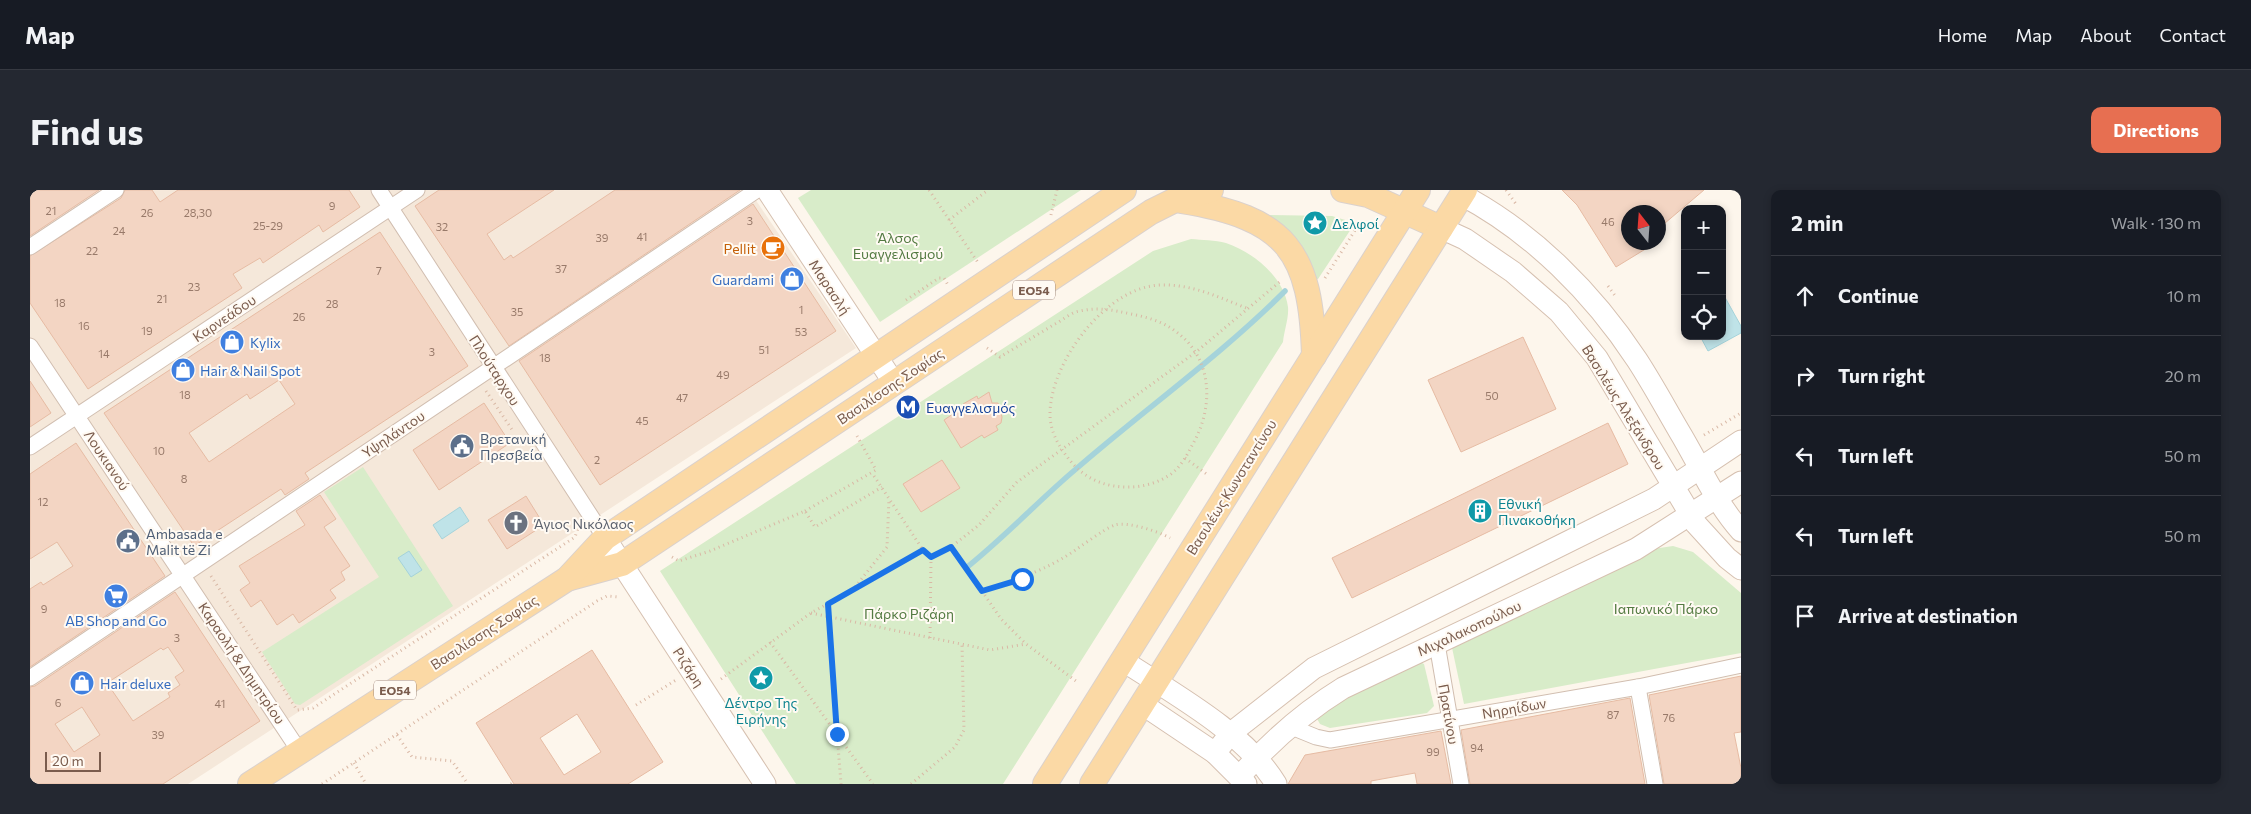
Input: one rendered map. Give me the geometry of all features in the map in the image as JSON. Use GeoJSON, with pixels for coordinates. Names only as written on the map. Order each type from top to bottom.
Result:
{"type":"FeatureCollection","features":[{"type":"Feature","properties":{"kind":"main road","name":"Μαρασλή"},"geometry":{"type":"LineString","coordinates":[[767,190],[894,384]]}},
{"type":"Feature","properties":{"kind":"main road","name":"Βασιλίσσης Σοφίας"},"geometry":{"type":"LineString","coordinates":[[613,551],[876,356],[1124,190]]}},
{"type":"Feature","properties":{"kind":"main road","name":"Βασιλίσσης Σοφίας"},"geometry":{"type":"LineString","coordinates":[[250,784],[567,579],[894,384],[1151,212],[1175,200],[1210,190]]}},
{"type":"Feature","properties":{"kind":"main road"},"geometry":{"type":"LineString","coordinates":[[1343,190],[1368,195],[1442,228]]}},
{"type":"Feature","properties":{"kind":"main road","name":"Βασιλέως Κωνσταντίνου"},"geometry":{"type":"LineString","coordinates":[[1045,784],[1418,190]]}},
{"type":"Feature","properties":{"kind":"main road"},"geometry":{"type":"LineString","coordinates":[[1092,784],[1442,228],[1459,192],[1498,215],[1550,259],[1595,306],[1636,358],[1699,469],[1741,531]]}},
{"type":"Feature","properties":{"kind":"main road"},"geometry":{"type":"LineString","coordinates":[[1175,200],[1225,210],[1261,225],[1279,238],[1294,255],[1308,290],[1313,324],[1314,356]]}},
{"type":"Feature","properties":{"kind":"main road","name":"Βασιλέως Αλεξάνδρου"},"geometry":{"type":"LineString","coordinates":[[1442,228],[1465,239],[1513,272],[1559,312],[1597,358],[1659,460],[1672,486],[1707,538],[1741,569]]}},
{"type":"Feature","properties":{"kind":"main road"},"geometry":{"type":"LineString","coordinates":[[1215,753],[1231,733],[1314,668],[1654,499],[1741,441]]}},
{"type":"Feature","properties":{"kind":"main road","name":"Μιχαλακοπούλου"},"geometry":{"type":"LineString","coordinates":[[1142,704],[1215,753],[1243,780],[1256,758],[1288,726],[1343,688],[1636,549],[1741,482]]}},
{"type":"Feature","properties":{"kind":"main road","name":"Ριζάρη"},"geometry":{"type":"LineString","coordinates":[[613,551],[764,784]]}},
{"type":"Feature","properties":{"kind":"main road"},"geometry":{"type":"LineString","coordinates":[[1122,660],[1231,733],[1256,758],[1277,784]]}},
{"type":"Feature","properties":{"kind":"main road"},"geometry":{"type":"LineString","coordinates":[[1277,784],[1277,756],[1288,726]]}},
{"type":"Feature","properties":{"kind":"street"},"geometry":{"type":"LineString","coordinates":[[30,247],[116,190]]}},
{"type":"Feature","properties":{"kind":"street","name":"Πλούταρχου"},"geometry":{"type":"LineString","coordinates":[[379,190],[613,551]]}},
{"type":"Feature","properties":{"kind":"street","name":"Καρνεάδου"},"geometry":{"type":"LineString","coordinates":[[30,446],[417,190]]}},
{"type":"Feature","properties":{"kind":"street","name":"Υψηλάντου"},"geometry":{"type":"LineString","coordinates":[[30,678],[757,190]]}},
{"type":"Feature","properties":{"kind":"street","name":"Λουκιανού"},"geometry":{"type":"LineString","coordinates":[[30,346],[183,575]]}},
{"type":"Feature","properties":{"kind":"street","name":"Καραολή & Δημητρίου"},"geometry":{"type":"LineString","coordinates":[[183,575],[300,752]]}},
{"type":"Feature","properties":{"kind":"street","name":"Πρατίνου"},"geometry":{"type":"LineString","coordinates":[[1437,644],[1461,784]]}},
{"type":"Feature","properties":{"kind":"street","name":"Νηρηίδων"},"geometry":{"type":"LineString","coordinates":[[1288,726],[1316,737],[1330,740],[1638,687],[1741,665]]}},
{"type":"Feature","properties":{"kind":"street"},"geometry":{"type":"LineString","coordinates":[[1638,687],[1655,784]]}},
{"type":"Feature","properties":{"kind":"path"},"geometry":{"type":"LineString","coordinates":[[929,190],[980,266]]}},
{"type":"Feature","properties":{"kind":"path"},"geometry":{"type":"LineString","coordinates":[[949,220],[988,190]]}},
{"type":"Feature","properties":{"kind":"path"},"geometry":{"type":"LineString","coordinates":[[1057,190],[1050,220],[1057,215]]}},
{"type":"Feature","properties":{"kind":"path"},"geometry":{"type":"LineString","coordinates":[[1308,290],[1321,284],[1360,224]]}},
{"type":"Feature","properties":{"kind":"path"},"geometry":{"type":"LineString","coordinates":[[906,300],[939,278],[944,278],[950,288]]}},
{"type":"Feature","properties":{"kind":"path"},"geometry":{"type":"LineString","coordinates":[[931,557],[951,547],[979,525],[1017,482],[1196,352],[1249,309],[1279,281],[1287,278]]}},
{"type":"Feature","properties":{"kind":"path"},"geometry":{"type":"LineString","coordinates":[[987,348],[1000,357],[1077,311],[1106,308],[1150,318],[1176,331],[1196,352],[1206,373],[1208,394],[1203,423],[1185,458],[1171,474],[1152,483],[1129,489],[1102,484],[1075,469],[1061,449],[1053,433],[1050,415],[1054,386],[1077,340],[1106,308],[1132,292],[1160,285],[1200,289],[1249,309]]}},
{"type":"Feature","properties":{"kind":"path"},"geometry":{"type":"LineString","coordinates":[[478,378],[515,433]]}},
{"type":"Feature","properties":{"kind":"path"},"geometry":{"type":"LineString","coordinates":[[672,556],[679,561],[710,551],[805,511],[876,470],[856,436]]}},
{"type":"Feature","properties":{"kind":"path"},"geometry":{"type":"LineString","coordinates":[[1185,458],[1208,475]]}},
{"type":"Feature","properties":{"kind":"path"},"geometry":{"type":"LineString","coordinates":[[874,476],[923,550],[931,557],[930,638]]}},
{"type":"Feature","properties":{"kind":"path"},"geometry":{"type":"LineString","coordinates":[[805,511],[815,527],[882,487]]}},
{"type":"Feature","properties":{"kind":"path"},"geometry":{"type":"LineString","coordinates":[[853,589],[887,547],[889,499]]}},
{"type":"Feature","properties":{"kind":"path"},"geometry":{"type":"LineString","coordinates":[[202,562],[297,710],[313,708],[575,537],[578,528],[573,520]]}},
{"type":"Feature","properties":{"kind":"path"},"geometry":{"type":"LineString","coordinates":[[982,591],[1022,579],[1064,557],[1116,525],[1130,525],[1162,533],[1170,538]]}},
{"type":"Feature","properties":{"kind":"path"},"geometry":{"type":"LineString","coordinates":[[951,547],[1001,619],[1026,644],[1076,681]]}},
{"type":"Feature","properties":{"kind":"path"},"geometry":{"type":"LineString","coordinates":[[721,679],[811,613],[923,550]]}},
{"type":"Feature","properties":{"kind":"path"},"geometry":{"type":"LineString","coordinates":[[322,784],[597,601],[607,596],[620,597]]}},
{"type":"Feature","properties":{"kind":"path"},"geometry":{"type":"LineString","coordinates":[[828,604],[841,784]]}},
{"type":"Feature","properties":{"kind":"path"},"geometry":{"type":"LineString","coordinates":[[811,613],[990,650],[1026,644]]}},
{"type":"Feature","properties":{"kind":"path"},"geometry":{"type":"LineString","coordinates":[[770,642],[873,784]]}},
{"type":"Feature","properties":{"kind":"path"},"geometry":{"type":"LineString","coordinates":[[911,784],[955,748],[964,730],[962,644]]}},
{"type":"Feature","properties":{"kind":"path"},"geometry":{"type":"LineString","coordinates":[[636,705],[658,691]]}},
{"type":"Feature","properties":{"kind":"path"},"geometry":{"type":"LineString","coordinates":[[397,735],[412,757],[452,761],[468,784]]}},
{"type":"Feature","properties":{"kind":"path"},"geometry":{"type":"LineString","coordinates":[[354,763],[366,784]]}},
{"type":"Feature","properties":{"kind":"shaded area"},"geometry":{"type":"Polygon","coordinates":[[[30,190],[749,190],[856,348],[188,784],[30,784],[30,190]]]}},
{"type":"Feature","properties":{"kind":"green space","name":"Άλσος Ευαγγελισμού"},"geometry":{"type":"Polygon","coordinates":[[[811,190],[1081,190],[880,322],[798,198],[811,190]]]}},
{"type":"Feature","properties":{"kind":"green space"},"geometry":{"type":"Polygon","coordinates":[[[1270,215],[1332,216],[1355,223],[1318,279],[1315,279],[1273,224],[1270,215]]]}},
{"type":"Feature","properties":{"kind":"green space","name":"Πάρκο Ριζάρη"},"geometry":{"type":"Polygon","coordinates":[[[1191,239],[1226,243],[1247,253],[1266,267],[1280,286],[1288,307],[1283,342],[1003,784],[796,784],[660,571],[1153,251],[1191,239]]]}},
{"type":"Feature","properties":{"kind":"green space"},"geometry":{"type":"Polygon","coordinates":[[[363,467],[453,606],[300,705],[295,704],[262,652],[379,577],[324,492],[363,467]]]}},
{"type":"Feature","properties":{"kind":"green space","name":"Ιαπωνικό Πάρκο"},"geometry":{"type":"Polygon","coordinates":[[[1673,546],[1693,552],[1741,593],[1741,653],[1464,704],[1451,643],[1653,549],[1673,546]]]}},
{"type":"Feature","properties":{"kind":"green space"},"geometry":{"type":"Polygon","coordinates":[[[1414,659],[1424,664],[1434,706],[1427,713],[1330,728],[1320,724],[1316,717],[1318,709],[1414,659]]]}},
{"type":"Feature","properties":{"kind":"water"},"geometry":{"type":"Polygon","coordinates":[[[1726,299],[1741,326],[1741,333],[1708,351],[1702,340],[1726,340],[1726,299]]]}},
{"type":"Feature","properties":{"kind":"water"},"geometry":{"type":"Polygon","coordinates":[[[460,507],[469,521],[442,539],[433,525],[460,507]]]}},
{"type":"Feature","properties":{"kind":"water"},"geometry":{"type":"Polygon","coordinates":[[[409,551],[422,570],[411,577],[398,558],[409,551]]]}},
{"type":"Feature","properties":{"kind":"building"},"geometry":{"type":"Polygon","coordinates":[[[30,190],[99,190],[30,236],[30,190]]]}},
{"type":"Feature","properties":{"kind":"building"},"geometry":{"type":"Polygon","coordinates":[[[125,190],[152,190],[160,202],[178,190],[349,190],[360,207],[323,232],[319,225],[263,263],[260,258],[233,274],[242,288],[88,389],[30,303],[30,256],[121,198],[125,190]]]}},
{"type":"Feature","properties":{"kind":"building"},"geometry":{"type":"Polygon","coordinates":[[[439,190],[554,190],[487,234],[504,260],[511,255],[513,258],[615,190],[740,190],[509,346],[415,206],[439,190]]]}},
{"type":"Feature","properties":{"kind":"building"},"geometry":{"type":"Polygon","coordinates":[[[1562,190],[1704,190],[1686,205],[1681,205],[1681,210],[1666,222],[1666,205],[1621,205],[1621,250],[1644,250],[1616,267],[1577,205],[1562,190]]]}},
{"type":"Feature","properties":{"kind":"building"},"geometry":{"type":"Polygon","coordinates":[[[753,204],[836,331],[600,485],[519,361],[753,204]]]}},
{"type":"Feature","properties":{"kind":"building"},"geometry":{"type":"Polygon","coordinates":[[[380,232],[468,366],[305,473],[309,479],[285,495],[281,489],[194,546],[104,413],[380,232]],[[279,380],[250,399],[247,394],[189,433],[209,462],[295,404],[279,380]]]}},
{"type":"Feature","properties":{"kind":"building"},"geometry":{"type":"Polygon","coordinates":[[[1523,337],[1556,409],[1461,452],[1428,380],[1523,337]]]}},
{"type":"Feature","properties":{"kind":"building"},"geometry":{"type":"Polygon","coordinates":[[[30,381],[51,413],[30,427],[30,381]]]}},
{"type":"Feature","properties":{"kind":"building"},"geometry":{"type":"Polygon","coordinates":[[[989,392],[992,403],[998,403],[1002,417],[1001,423],[996,426],[998,430],[984,438],[982,435],[961,448],[944,420],[965,406],[963,404],[977,396],[978,399],[989,392]]]}},
{"type":"Feature","properties":{"kind":"building","name":"Βρετανική Πρεσβεία"},"geometry":{"type":"Polygon","coordinates":[[[484,403],[510,443],[439,490],[413,450],[484,403]]]}},
{"type":"Feature","properties":{"kind":"building","name":"Εθνική Πινακοθήκη"},"geometry":{"type":"Polygon","coordinates":[[[1608,423],[1628,464],[1352,598],[1332,558],[1608,423]]]}},
{"type":"Feature","properties":{"kind":"building"},"geometry":{"type":"Polygon","coordinates":[[[76,443],[165,576],[30,667],[30,589],[41,582],[43,585],[73,566],[57,542],[30,559],[30,474],[76,443]]]}},
{"type":"Feature","properties":{"kind":"building"},"geometry":{"type":"Polygon","coordinates":[[[942,460],[960,488],[921,512],[903,484],[942,460]]]}},
{"type":"Feature","properties":{"kind":"building"},"geometry":{"type":"Polygon","coordinates":[[[320,495],[336,519],[324,527],[350,566],[341,572],[345,580],[330,590],[336,598],[299,623],[293,614],[277,625],[261,600],[251,607],[240,590],[250,583],[239,566],[305,525],[296,511],[320,495]]]}},
{"type":"Feature","properties":{"kind":"building","name":"Άγιος Νικόλαος"},"geometry":{"type":"Polygon","coordinates":[[[526,496],[544,525],[507,549],[488,520],[526,496]]]}},
{"type":"Feature","properties":{"kind":"building"},"geometry":{"type":"Polygon","coordinates":[[[175,592],[260,721],[163,784],[30,784],[30,687],[35,686],[175,592]],[[168,647],[163,650],[161,648],[107,683],[133,721],[170,697],[168,693],[180,685],[175,677],[184,671],[168,647]],[[82,707],[55,724],[74,752],[100,735],[82,707]]]}},
{"type":"Feature","properties":{"kind":"building"},"geometry":{"type":"Polygon","coordinates":[[[592,650],[663,762],[628,784],[514,784],[476,723],[592,650]],[[577,714],[540,738],[564,775],[601,752],[577,714]]]}},
{"type":"Feature","properties":{"kind":"building"},"geometry":{"type":"Polygon","coordinates":[[[1741,676],[1741,732],[1734,733],[1741,768],[1741,784],[1664,784],[1649,695],[1741,676]]]}},
{"type":"Feature","properties":{"kind":"building"},"geometry":{"type":"Polygon","coordinates":[[[1630,698],[1645,784],[1470,784],[1461,730],[1630,698]]]}},
{"type":"Feature","properties":{"kind":"building"},"geometry":{"type":"Polygon","coordinates":[[[1441,731],[1451,784],[1417,784],[1415,773],[1371,781],[1371,784],[1288,784],[1305,755],[1441,731]]]}},
{"type":"Feature","properties":{"kind":"waterway"},"geometry":{"type":"LineString","coordinates":[[966,568],[1062,481],[1235,338],[1285,291]]}},
{"type":"Feature","properties":{"kind":"place","name":"Δελφοί"},"geometry":{"type":"Point","coordinates":[1315,223]}},
{"type":"Feature","properties":{"kind":"place","name":"Pellit"},"geometry":{"type":"Point","coordinates":[773,248]}},
{"type":"Feature","properties":{"kind":"place","name":"Guardami"},"geometry":{"type":"Point","coordinates":[792,279]}},
{"type":"Feature","properties":{"kind":"place","name":"Kylix"},"geometry":{"type":"Point","coordinates":[232,342]}},
{"type":"Feature","properties":{"kind":"place","name":"Hair & Nail Spot"},"geometry":{"type":"Point","coordinates":[183,370]}},
{"type":"Feature","properties":{"kind":"place","name":"Ευαγγελισμός"},"geometry":{"type":"Point","coordinates":[908,407]}},
{"type":"Feature","properties":{"kind":"place","name":"Βρετανική Πρεσβεία"},"geometry":{"type":"Point","coordinates":[462,446]}},
{"type":"Feature","properties":{"kind":"place","name":"Εθνική Πινακοθήκη"},"geometry":{"type":"Point","coordinates":[1480,511]}},
{"type":"Feature","properties":{"kind":"place","name":"Άγιος Νικόλαος"},"geometry":{"type":"Point","coordinates":[516,523]}},
{"type":"Feature","properties":{"kind":"place","name":"Ambasada e Malit të Zi"},"geometry":{"type":"Point","coordinates":[128,541]}},
{"type":"Feature","properties":{"kind":"place","name":"AB Shop and Go"},"geometry":{"type":"Point","coordinates":[116,596]}},
{"type":"Feature","properties":{"kind":"place","name":"Δέντρο Της Ειρήνης"},"geometry":{"type":"Point","coordinates":[761,678]}},
{"type":"Feature","properties":{"kind":"place","name":"Hair deluxe"},"geometry":{"type":"Point","coordinates":[82,683]}},
{"type":"Feature","properties":{"kind":"route"},"geometry":{"type":"LineString","coordinates":[[837,734],[828,604],[923,550],[931,557],[951,547],[982,591],[1022,579]]}}]}
